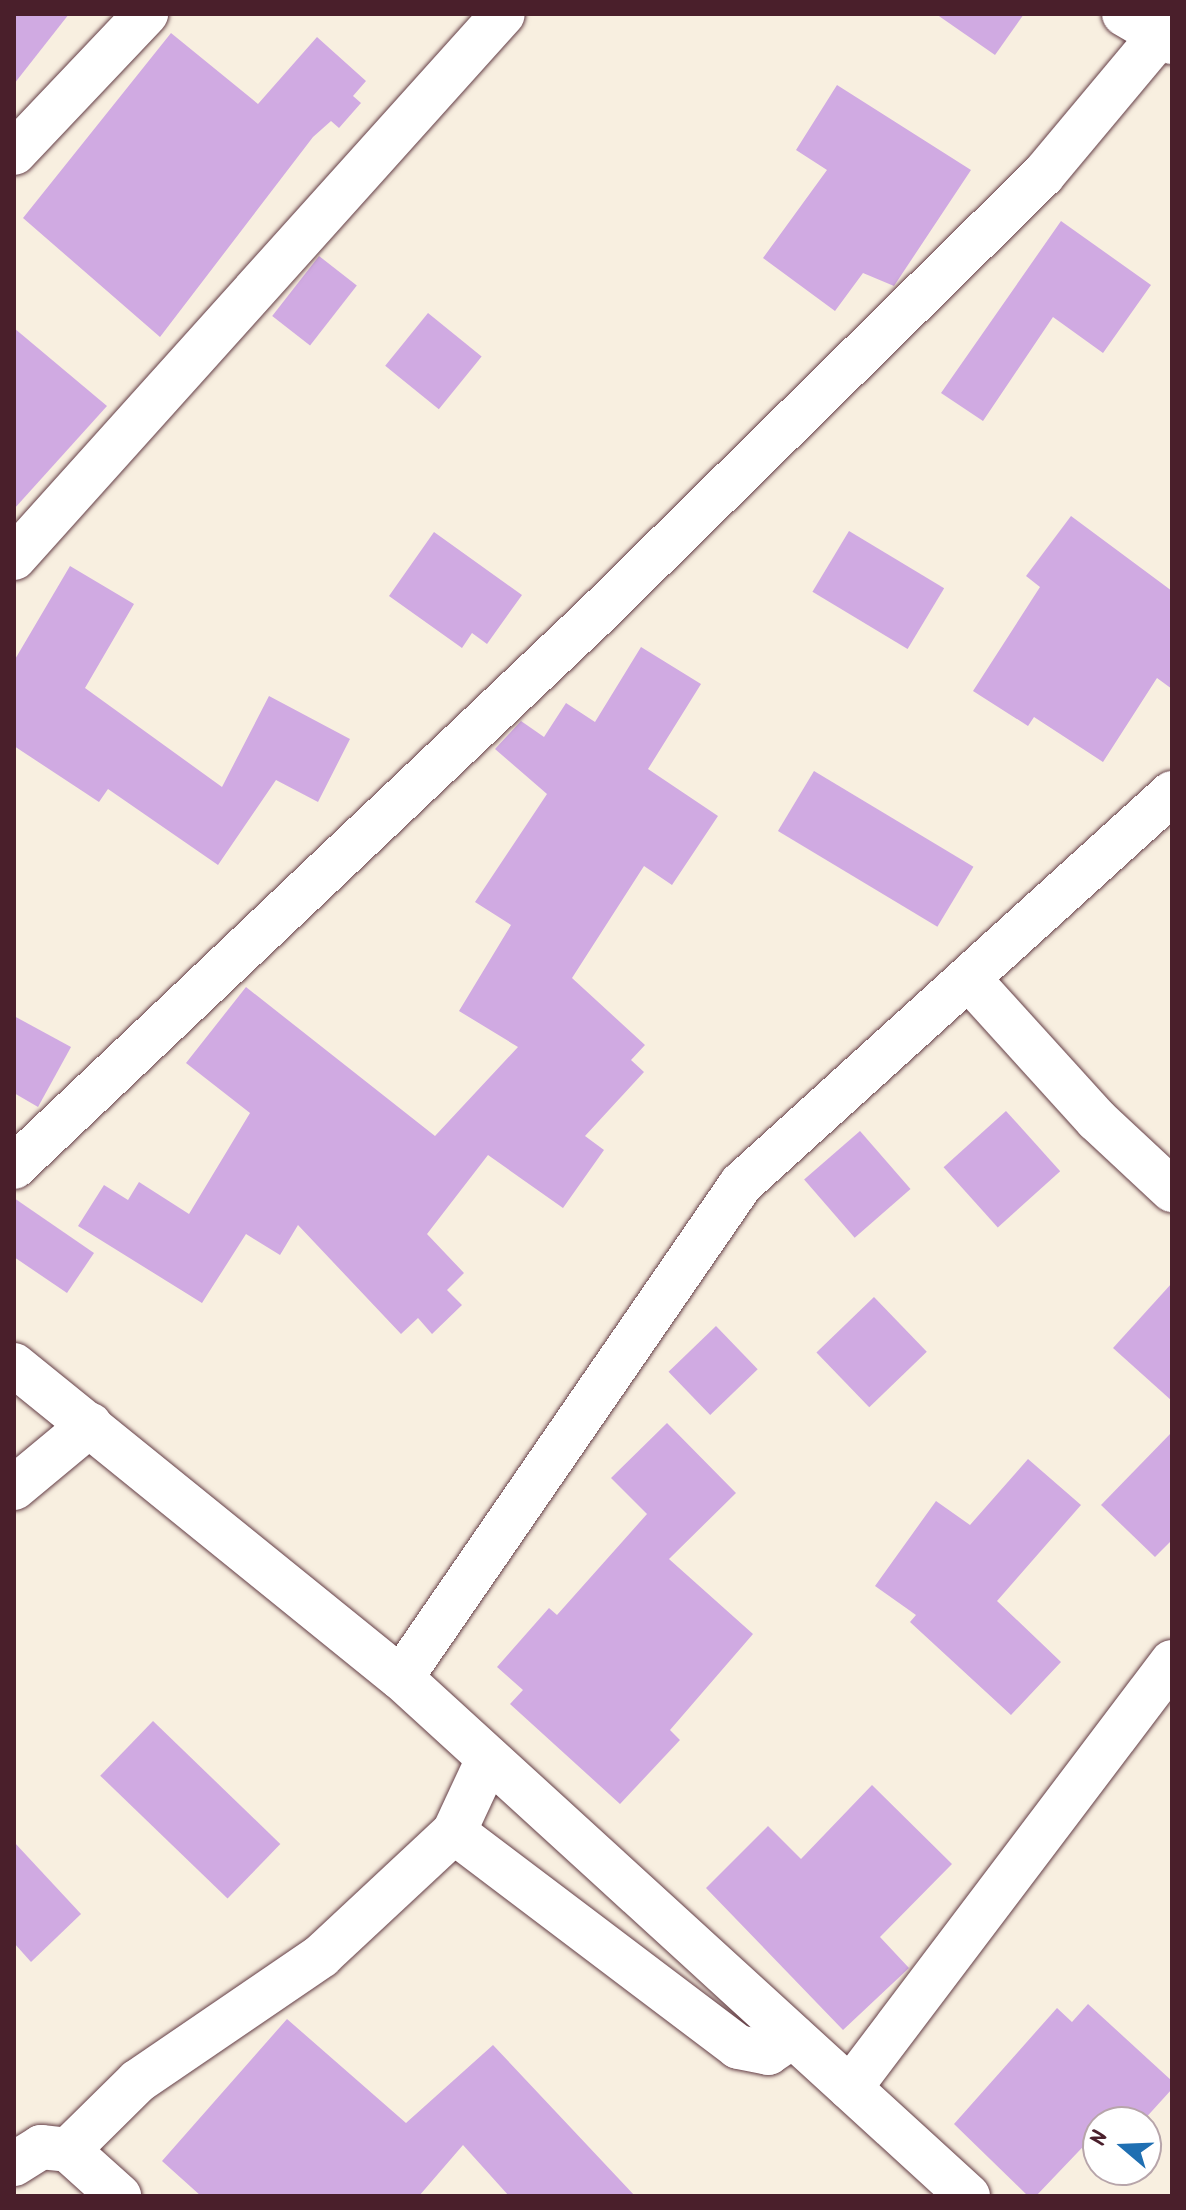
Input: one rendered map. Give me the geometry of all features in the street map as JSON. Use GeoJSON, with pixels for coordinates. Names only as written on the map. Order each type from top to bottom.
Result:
{"type":"FeatureCollection","features":[{"type":"Feature","properties":{"kind":"street"},"geometry":{"type":"LineString","coordinates":[[14,153],[146,14]]}},
{"type":"Feature","properties":{"kind":"street"},"geometry":{"type":"LineString","coordinates":[[14,558],[503,14]]}},
{"type":"Feature","properties":{"kind":"street"},"geometry":{"type":"LineString","coordinates":[[14,1167],[596,615],[1020,197],[1152,30]]}},
{"type":"Feature","properties":{"kind":"street"},"geometry":{"type":"LineString","coordinates":[[401,1678],[741,1184],[1172,793]]}},
{"type":"Feature","properties":{"kind":"street"},"geometry":{"type":"LineString","coordinates":[[969,979],[1097,1120],[1172,1190]]}},
{"type":"Feature","properties":{"kind":"street"},"geometry":{"type":"LineString","coordinates":[[14,1365],[401,1678],[968,2196]]}},
{"type":"Feature","properties":{"kind":"street"},"geometry":{"type":"LineString","coordinates":[[14,1488],[90,1425]]}},
{"type":"Feature","properties":{"kind":"street"},"geometry":{"type":"LineString","coordinates":[[850,2088],[1170,1667]]}},
{"type":"Feature","properties":{"kind":"street"},"geometry":{"type":"LineString","coordinates":[[68,2150],[138,2081],[321,1956],[454,1832],[488,1759]]}},
{"type":"Feature","properties":{"kind":"street"},"geometry":{"type":"LineString","coordinates":[[454,1832],[738,2047],[768,2053],[793,2036]]}},
{"type":"Feature","properties":{"kind":"street"},"geometry":{"type":"LineString","coordinates":[[14,2164],[41,2147],[68,2150],[119,2196]]}},
{"type":"Feature","properties":{"kind":"building"},"geometry":{"type":"Polygon","coordinates":[[[14,14],[69,14],[14,84],[14,14]]]}},
{"type":"Feature","properties":{"kind":"building"},"geometry":{"type":"Polygon","coordinates":[[[936,14],[1024,14],[995,55],[936,14]]]}},
{"type":"Feature","properties":{"kind":"building"},"geometry":{"type":"Polygon","coordinates":[[[171,33],[258,104],[317,37],[366,81],[353,96],[361,103],[339,128],[331,121],[313,137],[160,337],[23,218],[171,33]]]}},
{"type":"Feature","properties":{"kind":"building"},"geometry":{"type":"Polygon","coordinates":[[[837,85],[971,170],[894,286],[863,273],[835,311],[763,258],[827,170],[796,150],[837,85]]]}},
{"type":"Feature","properties":{"kind":"building"},"geometry":{"type":"Polygon","coordinates":[[[1061,221],[1151,285],[1103,353],[1053,317],[983,421],[941,393],[1061,221]]]}},
{"type":"Feature","properties":{"kind":"building"},"geometry":{"type":"Polygon","coordinates":[[[319,256],[357,286],[310,345],[272,316],[319,256]]]}},
{"type":"Feature","properties":{"kind":"building"},"geometry":{"type":"Polygon","coordinates":[[[428,313],[482,356],[439,409],[385,366],[428,313]]]}},
{"type":"Feature","properties":{"kind":"building"},"geometry":{"type":"Polygon","coordinates":[[[14,328],[107,406],[14,509],[14,328]]]}},
{"type":"Feature","properties":{"kind":"building"},"geometry":{"type":"Polygon","coordinates":[[[1071,516],[1172,591],[1172,689],[1157,678],[1103,762],[1034,717],[1028,726],[973,691],[1040,587],[1026,576],[1071,516]]]}},
{"type":"Feature","properties":{"kind":"building"},"geometry":{"type":"Polygon","coordinates":[[[849,531],[944,588],[908,649],[812,592],[849,531]]]}},
{"type":"Feature","properties":{"kind":"building"},"geometry":{"type":"Polygon","coordinates":[[[434,532],[522,595],[487,644],[472,633],[462,648],[389,596],[434,532]]]}},
{"type":"Feature","properties":{"kind":"building"},"geometry":{"type":"Polygon","coordinates":[[[70,566],[134,604],[85,688],[222,787],[269,696],[350,739],[318,802],[276,780],[218,865],[108,789],[99,802],[14,746],[14,661],[70,566]]]}},
{"type":"Feature","properties":{"kind":"building"},"geometry":{"type":"Polygon","coordinates":[[[641,647],[701,684],[648,769],[718,816],[672,885],[644,866],[572,978],[645,1045],[631,1060],[644,1072],[585,1136],[604,1150],[563,1208],[488,1155],[427,1234],[464,1273],[447,1290],[462,1305],[432,1334],[418,1318],[401,1334],[298,1225],[280,1255],[246,1234],[202,1303],[78,1226],[104,1185],[128,1200],[139,1182],[189,1214],[250,1113],[186,1063],[246,987],[435,1136],[518,1047],[459,1011],[511,925],[475,902],[547,794],[495,749],[521,721],[544,737],[566,703],[595,722],[641,647]]]}},
{"type":"Feature","properties":{"kind":"building"},"geometry":{"type":"Polygon","coordinates":[[[814,771],[973,867],[937,927],[778,831],[814,771]]]}},
{"type":"Feature","properties":{"kind":"building"},"geometry":{"type":"Polygon","coordinates":[[[14,1016],[71,1047],[38,1107],[14,1093],[14,1016]]]}},
{"type":"Feature","properties":{"kind":"building"},"geometry":{"type":"Polygon","coordinates":[[[1006,1111],[1060,1171],[998,1227],[944,1167],[1006,1111]]]}},
{"type":"Feature","properties":{"kind":"building"},"geometry":{"type":"Polygon","coordinates":[[[860,1131],[911,1189],[855,1238],[804,1180],[860,1131]]]}},
{"type":"Feature","properties":{"kind":"building"},"geometry":{"type":"Polygon","coordinates":[[[14,1198],[94,1253],[67,1293],[14,1257],[14,1198]]]}},
{"type":"Feature","properties":{"kind":"building"},"geometry":{"type":"Polygon","coordinates":[[[1172,1283],[1172,1401],[1113,1348],[1172,1283]]]}},
{"type":"Feature","properties":{"kind":"building"},"geometry":{"type":"Polygon","coordinates":[[[874,1297],[927,1352],[869,1407],[816,1353],[874,1297]]]}},
{"type":"Feature","properties":{"kind":"building"},"geometry":{"type":"Polygon","coordinates":[[[716,1326],[758,1369],[710,1415],[669,1372],[716,1326]]]}},
{"type":"Feature","properties":{"kind":"building"},"geometry":{"type":"Polygon","coordinates":[[[667,1423],[736,1493],[669,1559],[753,1634],[670,1730],[680,1740],[620,1804],[510,1704],[523,1690],[497,1667],[549,1608],[557,1615],[647,1514],[611,1478],[667,1423]]]}},
{"type":"Feature","properties":{"kind":"building"},"geometry":{"type":"Polygon","coordinates":[[[1172,1432],[1172,1540],[1155,1557],[1101,1505],[1172,1432]]]}},
{"type":"Feature","properties":{"kind":"building"},"geometry":{"type":"Polygon","coordinates":[[[1028,1459],[1081,1505],[997,1601],[1061,1662],[1011,1715],[910,1622],[916,1615],[875,1586],[936,1501],[970,1525],[1028,1459]]]}},
{"type":"Feature","properties":{"kind":"building"},"geometry":{"type":"Polygon","coordinates":[[[153,1721],[280,1844],[228,1899],[100,1776],[153,1721]]]}},
{"type":"Feature","properties":{"kind":"building"},"geometry":{"type":"Polygon","coordinates":[[[872,1785],[952,1864],[880,1937],[909,1968],[843,2030],[706,1888],[768,1826],[801,1859],[872,1785]]]}},
{"type":"Feature","properties":{"kind":"building"},"geometry":{"type":"Polygon","coordinates":[[[14,1842],[81,1914],[31,1962],[14,1943],[14,1842]]]}},
{"type":"Feature","properties":{"kind":"building"},"geometry":{"type":"Polygon","coordinates":[[[1088,2004],[1172,2081],[1172,2089],[1157,2106],[1082,2106],[1082,2148],[1036,2196],[1028,2196],[954,2124],[1057,2008],[1072,2022],[1088,2004]]]}},
{"type":"Feature","properties":{"kind":"building"},"geometry":{"type":"Polygon","coordinates":[[[287,2019],[406,2123],[493,2045],[635,2196],[509,2196],[463,2145],[419,2196],[201,2196],[162,2161],[287,2019]]]}}]}
